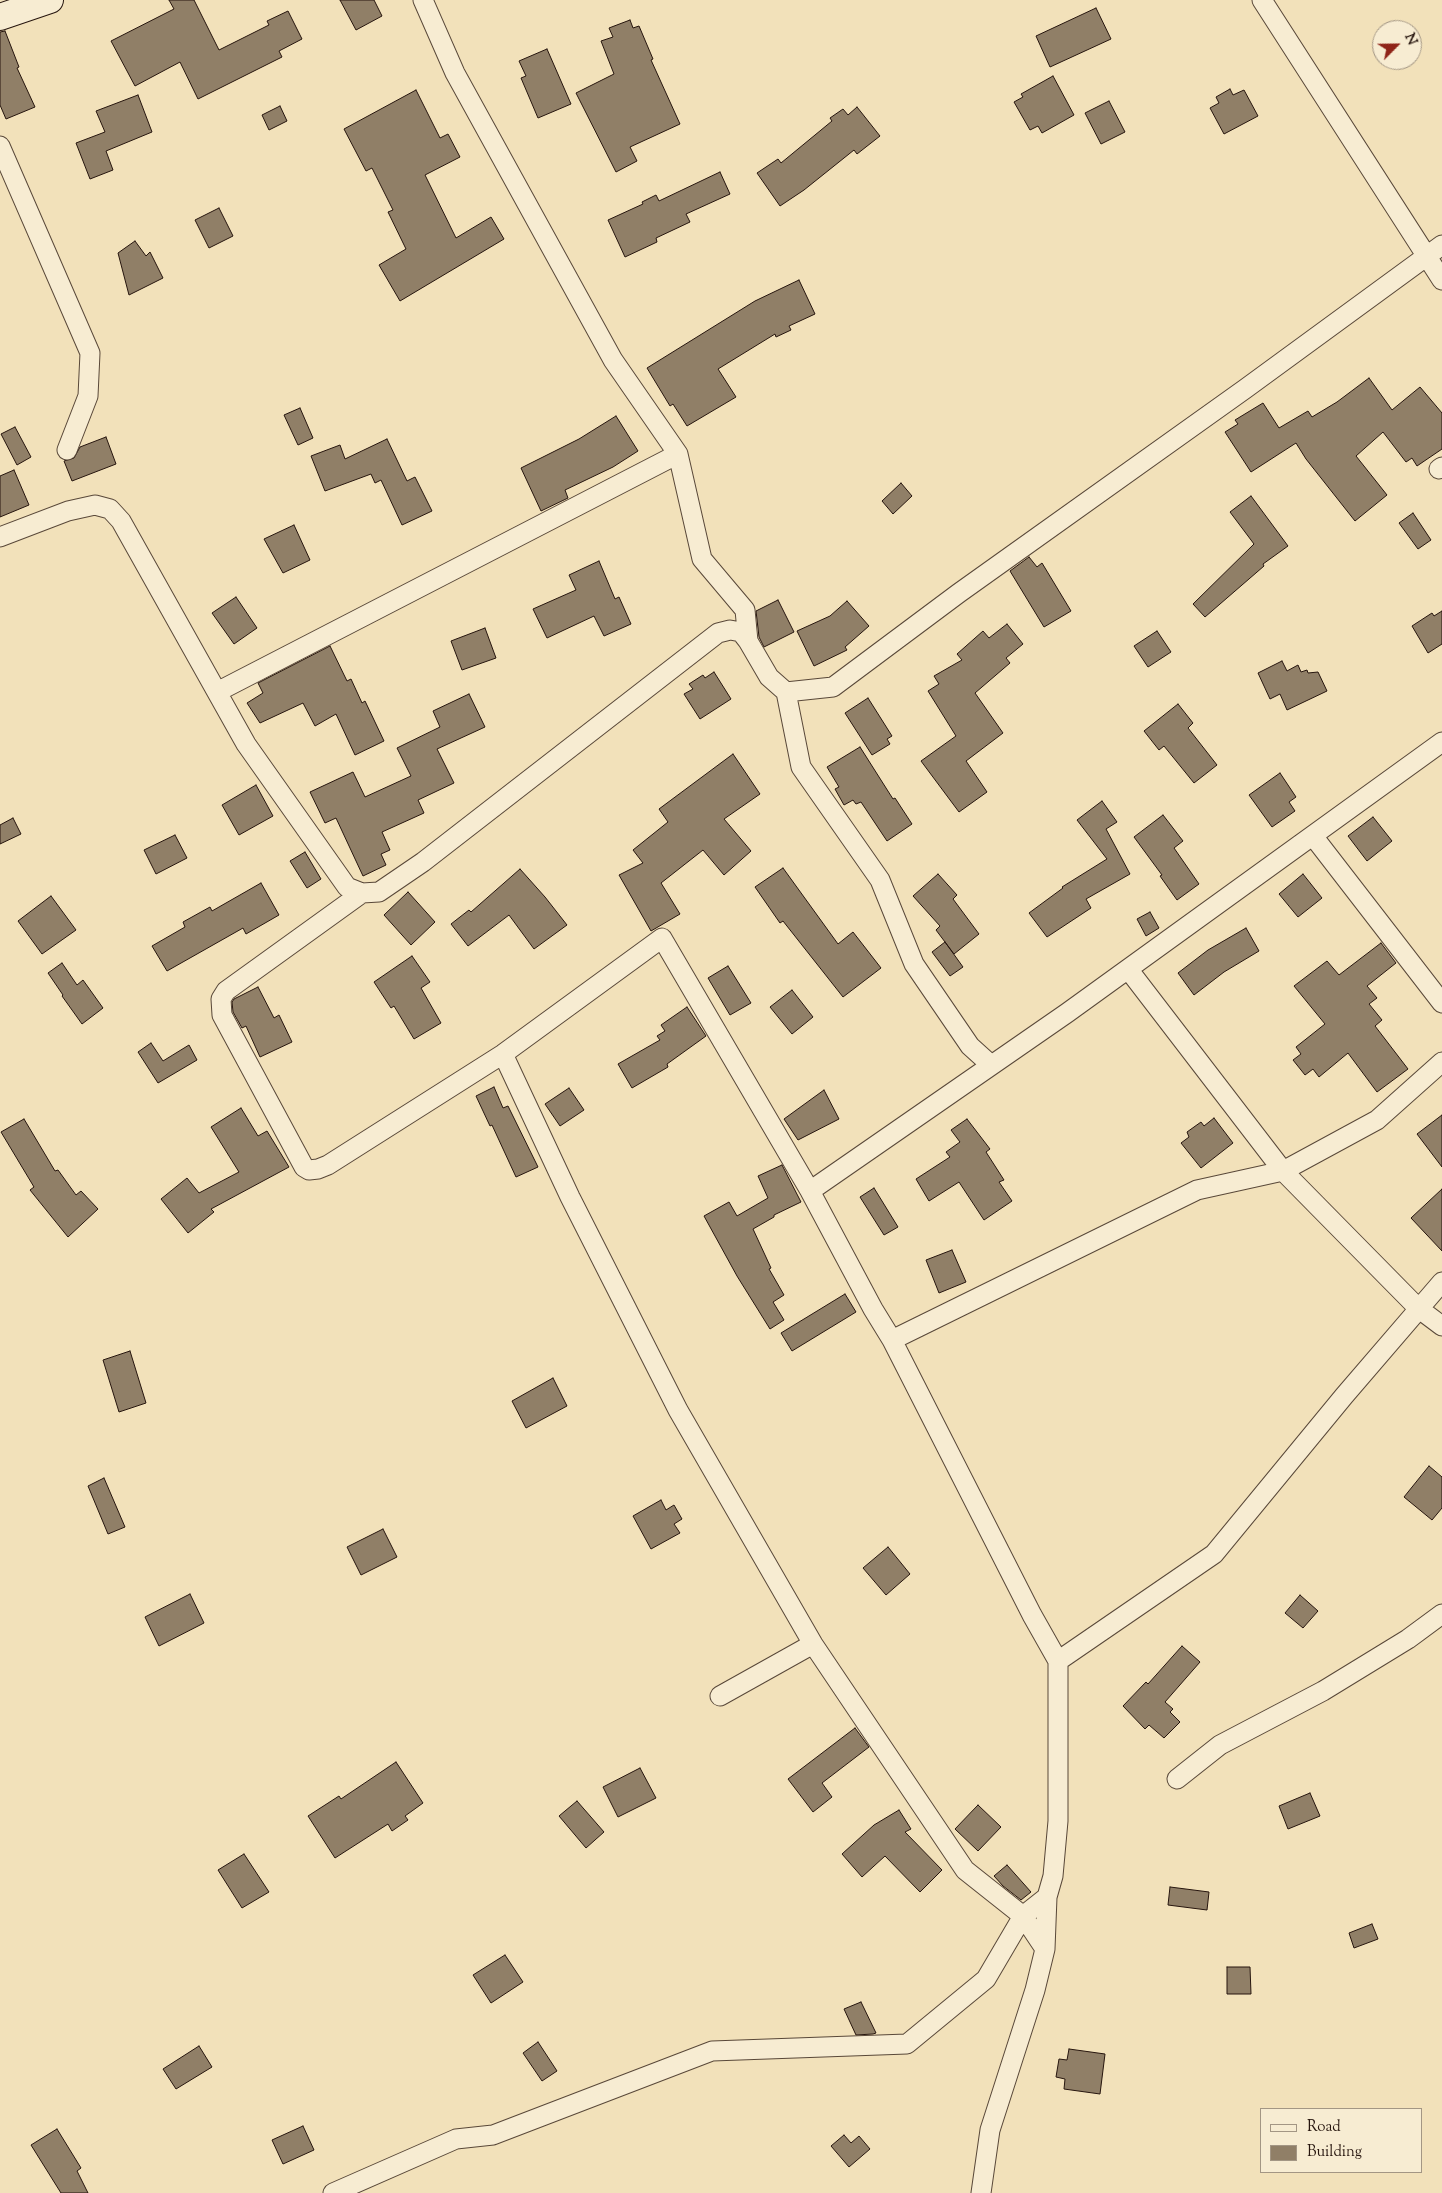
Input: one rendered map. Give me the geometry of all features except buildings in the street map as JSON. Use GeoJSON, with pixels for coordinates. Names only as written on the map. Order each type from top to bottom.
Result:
{"type":"FeatureCollection","features":[{"type":"Feature","properties":{"kind":"street"},"geometry":{"type":"LineString","coordinates":[[0,17],[50,0]]}},
{"type":"Feature","properties":{"kind":"street"},"geometry":{"type":"LineString","coordinates":[[423,0],[455,73],[613,360],[678,454],[702,559],[745,610],[748,641]]}},
{"type":"Feature","properties":{"kind":"street"},"geometry":{"type":"LineString","coordinates":[[1262,0],[1442,280]]}},
{"type":"Feature","properties":{"kind":"street"},"geometry":{"type":"LineString","coordinates":[[0,146],[90,353],[88,396],[66,450]]}},
{"type":"Feature","properties":{"kind":"street"},"geometry":{"type":"LineString","coordinates":[[786,692],[833,687],[959,592],[1246,390],[1442,245]]}},
{"type":"Feature","properties":{"kind":"street"},"geometry":{"type":"LineString","coordinates":[[217,692],[678,454]]}},
{"type":"Feature","properties":{"kind":"street"},"geometry":{"type":"LineString","coordinates":[[0,537],[68,511],[95,505],[110,509],[121,521],[246,744],[347,887],[362,892],[379,892],[423,862],[718,633],[730,630],[740,632],[748,641],[769,677],[786,692],[801,767],[880,880],[914,964],[970,1046],[991,1065]]}},
{"type":"Feature","properties":{"kind":"street"},"geometry":{"type":"LineString","coordinates":[[810,1191],[1128,969],[1442,742]]}},
{"type":"Feature","properties":{"kind":"street"},"geometry":{"type":"LineString","coordinates":[[1313,836],[1442,1003]]}},
{"type":"Feature","properties":{"kind":"street"},"geometry":{"type":"LineString","coordinates":[[362,892],[226,991],[221,999],[222,1015],[304,1167],[309,1170],[318,1169],[328,1164],[503,1054],[662,938],[810,1191],[873,1309],[892,1340],[1032,1615],[1058,1660],[1058,1821],[1053,1876],[1048,1897],[1045,1949],[1035,1990],[990,2130],[981,2193]]}},
{"type":"Feature","properties":{"kind":"street"},"geometry":{"type":"LineString","coordinates":[[1128,969],[1283,1171],[1390,1281],[1418,1308],[1442,1326]]}},
{"type":"Feature","properties":{"kind":"street"},"geometry":{"type":"LineString","coordinates":[[503,1054],[570,1198],[678,1410],[813,1644],[965,1870],[1023,1916],[1045,1949]]}},
{"type":"Feature","properties":{"kind":"street"},"geometry":{"type":"LineString","coordinates":[[892,1340],[1197,1190],[1283,1171],[1377,1120],[1442,1062]]}},
{"type":"Feature","properties":{"kind":"street"},"geometry":{"type":"LineString","coordinates":[[1058,1660],[1214,1554],[1344,1396],[1442,1282]]}},
{"type":"Feature","properties":{"kind":"street"},"geometry":{"type":"LineString","coordinates":[[1177,1779],[1220,1745],[1323,1691],[1408,1640],[1442,1614]]}},
{"type":"Feature","properties":{"kind":"street"},"geometry":{"type":"LineString","coordinates":[[720,1696],[813,1644]]}},
{"type":"Feature","properties":{"kind":"street"},"geometry":{"type":"LineString","coordinates":[[333,2193],[456,2139],[493,2135],[712,2051],[907,2044],[986,1979],[1023,1916],[1048,1897]]}}]}
